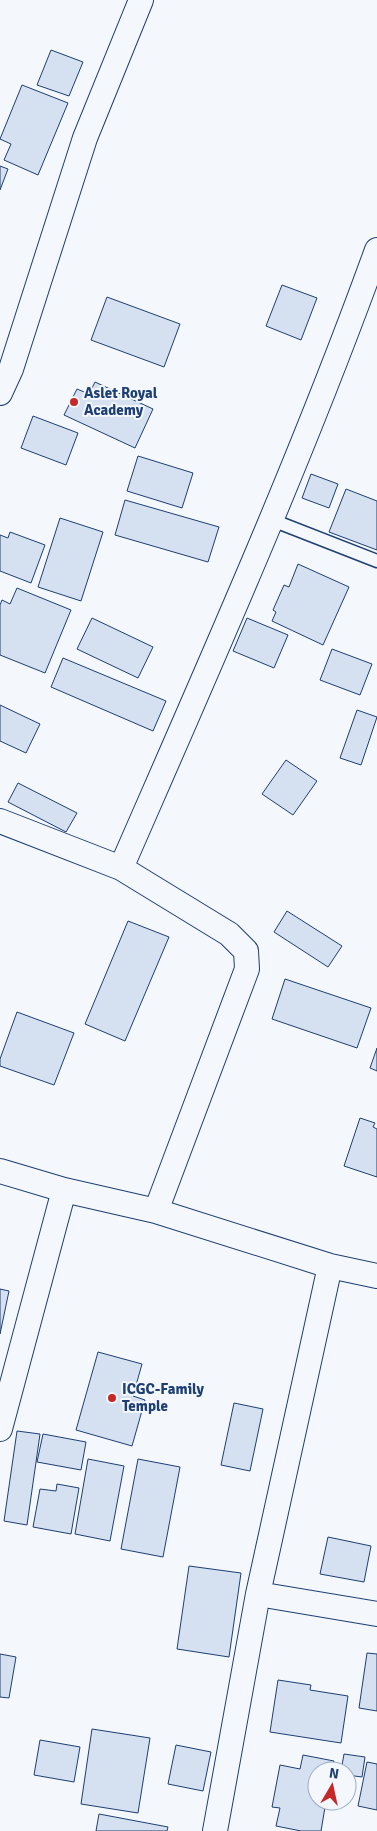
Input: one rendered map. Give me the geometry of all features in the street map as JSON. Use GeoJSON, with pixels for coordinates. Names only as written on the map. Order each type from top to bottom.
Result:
{"type":"FeatureCollection","features":[{"type":"Feature","properties":{"kind":"street"},"geometry":{"type":"LineString","coordinates":[[0,393],[6,367],[86,138],[141,0]]}},
{"type":"Feature","properties":{"kind":"street"},"geometry":{"type":"LineString","coordinates":[[121,868],[272,520],[353,317],[377,250]]}},
{"type":"Feature","properties":{"kind":"street"},"geometry":{"type":"LineString","coordinates":[[0,821],[121,868],[230,934],[246,951],[246,969],[156,1211]]}},
{"type":"Feature","properties":{"kind":"street"},"geometry":{"type":"LineString","coordinates":[[0,1171],[64,1190],[156,1211],[330,1266],[377,1276]]}},
{"type":"Feature","properties":{"kind":"street"},"geometry":{"type":"LineString","coordinates":[[0,1429],[64,1190]]}},
{"type":"Feature","properties":{"kind":"street"},"geometry":{"type":"LineString","coordinates":[[215,1831],[258,1594],[330,1266]]}},
{"type":"Feature","properties":{"kind":"street"},"geometry":{"type":"LineString","coordinates":[[258,1594],[377,1614]]}},
{"type":"Feature","properties":{"kind":"lane"},"geometry":{"type":"LineString","coordinates":[[272,520],[377,560]]}},
{"type":"Feature","properties":{"kind":"building"},"geometry":{"type":"Polygon","coordinates":[[[51,50],[83,62],[69,96],[37,85],[51,50]]]}},
{"type":"Feature","properties":{"kind":"building"},"geometry":{"type":"Polygon","coordinates":[[[22,85],[68,103],[38,175],[4,160],[11,144],[0,139],[22,85]]]}},
{"type":"Feature","properties":{"kind":"building"},"geometry":{"type":"Polygon","coordinates":[[[0,166],[8,169],[0,190],[0,166]]]}},
{"type":"Feature","properties":{"kind":"building"},"geometry":{"type":"Polygon","coordinates":[[[282,285],[317,298],[301,340],[266,326],[282,285]]]}},
{"type":"Feature","properties":{"kind":"building"},"geometry":{"type":"Polygon","coordinates":[[[107,297],[180,324],[164,367],[91,340],[107,297]]]}},
{"type":"Feature","properties":{"kind":"building"},"geometry":{"type":"Polygon","coordinates":[[[95,382],[153,409],[135,448],[64,415],[77,389],[89,394],[95,382]]]}},
{"type":"Feature","properties":{"kind":"building"},"geometry":{"type":"Polygon","coordinates":[[[33,416],[78,433],[66,465],[21,448],[33,416]]]}},
{"type":"Feature","properties":{"kind":"building"},"geometry":{"type":"Polygon","coordinates":[[[138,456],[193,473],[182,508],[127,491],[138,456]]]}},
{"type":"Feature","properties":{"kind":"building"},"geometry":{"type":"Polygon","coordinates":[[[311,474],[338,484],[329,508],[302,498],[311,474]]]}},
{"type":"Feature","properties":{"kind":"building"},"geometry":{"type":"Polygon","coordinates":[[[346,489],[377,501],[377,550],[329,532],[346,489]]]}},
{"type":"Feature","properties":{"kind":"building"},"geometry":{"type":"Polygon","coordinates":[[[125,500],[219,527],[208,562],[115,535],[125,500]]]}},
{"type":"Feature","properties":{"kind":"building"},"geometry":{"type":"Polygon","coordinates":[[[60,518],[103,532],[81,601],[38,587],[60,518]]]}},
{"type":"Feature","properties":{"kind":"building"},"geometry":{"type":"Polygon","coordinates":[[[10,532],[45,545],[31,583],[0,571],[0,535],[8,538],[10,532]]]}},
{"type":"Feature","properties":{"kind":"building"},"geometry":{"type":"Polygon","coordinates":[[[298,564],[349,587],[323,645],[272,621],[276,612],[273,610],[284,585],[289,587],[298,564]]]}},
{"type":"Feature","properties":{"kind":"building"},"geometry":{"type":"Polygon","coordinates":[[[17,588],[71,610],[45,673],[0,655],[0,605],[2,600],[10,604],[17,588]]]}},
{"type":"Feature","properties":{"kind":"building"},"geometry":{"type":"Polygon","coordinates":[[[92,618],[153,647],[138,678],[77,649],[92,618]]]}},
{"type":"Feature","properties":{"kind":"building"},"geometry":{"type":"Polygon","coordinates":[[[247,618],[288,635],[274,668],[233,651],[247,618]]]}},
{"type":"Feature","properties":{"kind":"building"},"geometry":{"type":"Polygon","coordinates":[[[332,649],[372,664],[360,695],[320,680],[332,649]]]}},
{"type":"Feature","properties":{"kind":"building"},"geometry":{"type":"Polygon","coordinates":[[[63,658],[166,701],[153,731],[51,687],[63,658]]]}},
{"type":"Feature","properties":{"kind":"building"},"geometry":{"type":"Polygon","coordinates":[[[0,705],[40,724],[26,753],[0,741],[0,705]]]}},
{"type":"Feature","properties":{"kind":"building"},"geometry":{"type":"Polygon","coordinates":[[[357,710],[377,717],[361,765],[340,758],[357,710]]]}},
{"type":"Feature","properties":{"kind":"building"},"geometry":{"type":"Polygon","coordinates":[[[286,760],[317,781],[293,815],[262,794],[286,760]]]}},
{"type":"Feature","properties":{"kind":"building"},"geometry":{"type":"Polygon","coordinates":[[[18,783],[77,813],[66,832],[8,802],[18,783]]]}},
{"type":"Feature","properties":{"kind":"building"},"geometry":{"type":"Polygon","coordinates":[[[287,911],[342,946],[328,967],[274,932],[287,911]]]}},
{"type":"Feature","properties":{"kind":"building"},"geometry":{"type":"Polygon","coordinates":[[[128,921],[169,937],[125,1041],[85,1024],[128,921]]]}},
{"type":"Feature","properties":{"kind":"building"},"geometry":{"type":"Polygon","coordinates":[[[285,979],[371,1008],[357,1048],[272,1019],[285,979]]]}},
{"type":"Feature","properties":{"kind":"building"},"geometry":{"type":"Polygon","coordinates":[[[17,1012],[74,1033],[54,1085],[0,1066],[0,1059],[17,1012]]]}},
{"type":"Feature","properties":{"kind":"building"},"geometry":{"type":"Polygon","coordinates":[[[377,1048],[377,1071],[370,1068],[377,1048]]]}},
{"type":"Feature","properties":{"kind":"building"},"geometry":{"type":"Polygon","coordinates":[[[360,1118],[375,1123],[373,1127],[377,1129],[377,1177],[344,1166],[360,1118]]]}},
{"type":"Feature","properties":{"kind":"building"},"geometry":{"type":"Polygon","coordinates":[[[0,1289],[9,1291],[0,1334],[0,1289]]]}},
{"type":"Feature","properties":{"kind":"building","name":"ICGC-Family Temple"},"geometry":{"type":"Polygon","coordinates":[[[98,1352],[142,1364],[133,1396],[145,1400],[132,1446],[76,1430],[98,1352]]]}},
{"type":"Feature","properties":{"kind":"building"},"geometry":{"type":"Polygon","coordinates":[[[234,1403],[263,1409],[250,1471],[221,1465],[234,1403]]]}},
{"type":"Feature","properties":{"kind":"building"},"geometry":{"type":"Polygon","coordinates":[[[17,1431],[40,1434],[27,1525],[4,1521],[17,1431]]]}},
{"type":"Feature","properties":{"kind":"building"},"geometry":{"type":"Polygon","coordinates":[[[43,1434],[86,1442],[81,1470],[37,1462],[43,1434]]]}},
{"type":"Feature","properties":{"kind":"building"},"geometry":{"type":"Polygon","coordinates":[[[88,1459],[124,1466],[110,1541],[75,1534],[88,1459]]]}},
{"type":"Feature","properties":{"kind":"building"},"geometry":{"type":"Polygon","coordinates":[[[138,1459],[180,1467],[163,1557],[121,1549],[138,1459]]]}},
{"type":"Feature","properties":{"kind":"building"},"geometry":{"type":"Polygon","coordinates":[[[57,1484],[79,1488],[71,1534],[33,1527],[40,1489],[56,1491],[57,1484]]]}},
{"type":"Feature","properties":{"kind":"building"},"geometry":{"type":"Polygon","coordinates":[[[328,1537],[371,1546],[364,1582],[320,1574],[328,1537]]]}},
{"type":"Feature","properties":{"kind":"building"},"geometry":{"type":"Polygon","coordinates":[[[189,1566],[241,1573],[229,1657],[177,1649],[189,1566]]]}},
{"type":"Feature","properties":{"kind":"building"},"geometry":{"type":"Polygon","coordinates":[[[367,1653],[377,1654],[377,1711],[359,1708],[367,1653]]]}},
{"type":"Feature","properties":{"kind":"building"},"geometry":{"type":"Polygon","coordinates":[[[0,1654],[16,1657],[9,1698],[0,1697],[0,1654]]]}},
{"type":"Feature","properties":{"kind":"building"},"geometry":{"type":"Polygon","coordinates":[[[278,1680],[311,1685],[310,1690],[348,1696],[341,1743],[270,1732],[278,1680]]]}},
{"type":"Feature","properties":{"kind":"building"},"geometry":{"type":"Polygon","coordinates":[[[92,1729],[150,1738],[138,1813],[81,1804],[92,1729]]]}},
{"type":"Feature","properties":{"kind":"building"},"geometry":{"type":"Polygon","coordinates":[[[40,1740],[80,1747],[74,1782],[34,1775],[40,1740]]]}},
{"type":"Feature","properties":{"kind":"building"},"geometry":{"type":"Polygon","coordinates":[[[176,1745],[211,1752],[203,1791],[168,1784],[176,1745]]]}},
{"type":"Feature","properties":{"kind":"building"},"geometry":{"type":"Polygon","coordinates":[[[344,1754],[365,1757],[362,1777],[357,1776],[357,1761],[343,1761],[344,1754]]]}},
{"type":"Feature","properties":{"kind":"building"},"geometry":{"type":"Polygon","coordinates":[[[303,1755],[334,1761],[307,1761],[307,1811],[324,1811],[321,1831],[301,1831],[276,1826],[280,1808],[272,1807],[280,1765],[300,1769],[303,1755]]]}},
{"type":"Feature","properties":{"kind":"building"},"geometry":{"type":"Polygon","coordinates":[[[367,1762],[377,1764],[377,1810],[358,1806],[367,1762]]]}},
{"type":"Feature","properties":{"kind":"building"},"geometry":{"type":"Polygon","coordinates":[[[99,1814],[168,1827],[167,1831],[96,1831],[99,1814]]]}},
{"type":"Feature","properties":{"kind":"place","name":"Aslet Royal Academy"},"geometry":{"type":"Point","coordinates":[74,402]}},
{"type":"Feature","properties":{"kind":"place","name":"ICGC-Family Temple"},"geometry":{"type":"Point","coordinates":[112,1398]}}]}
